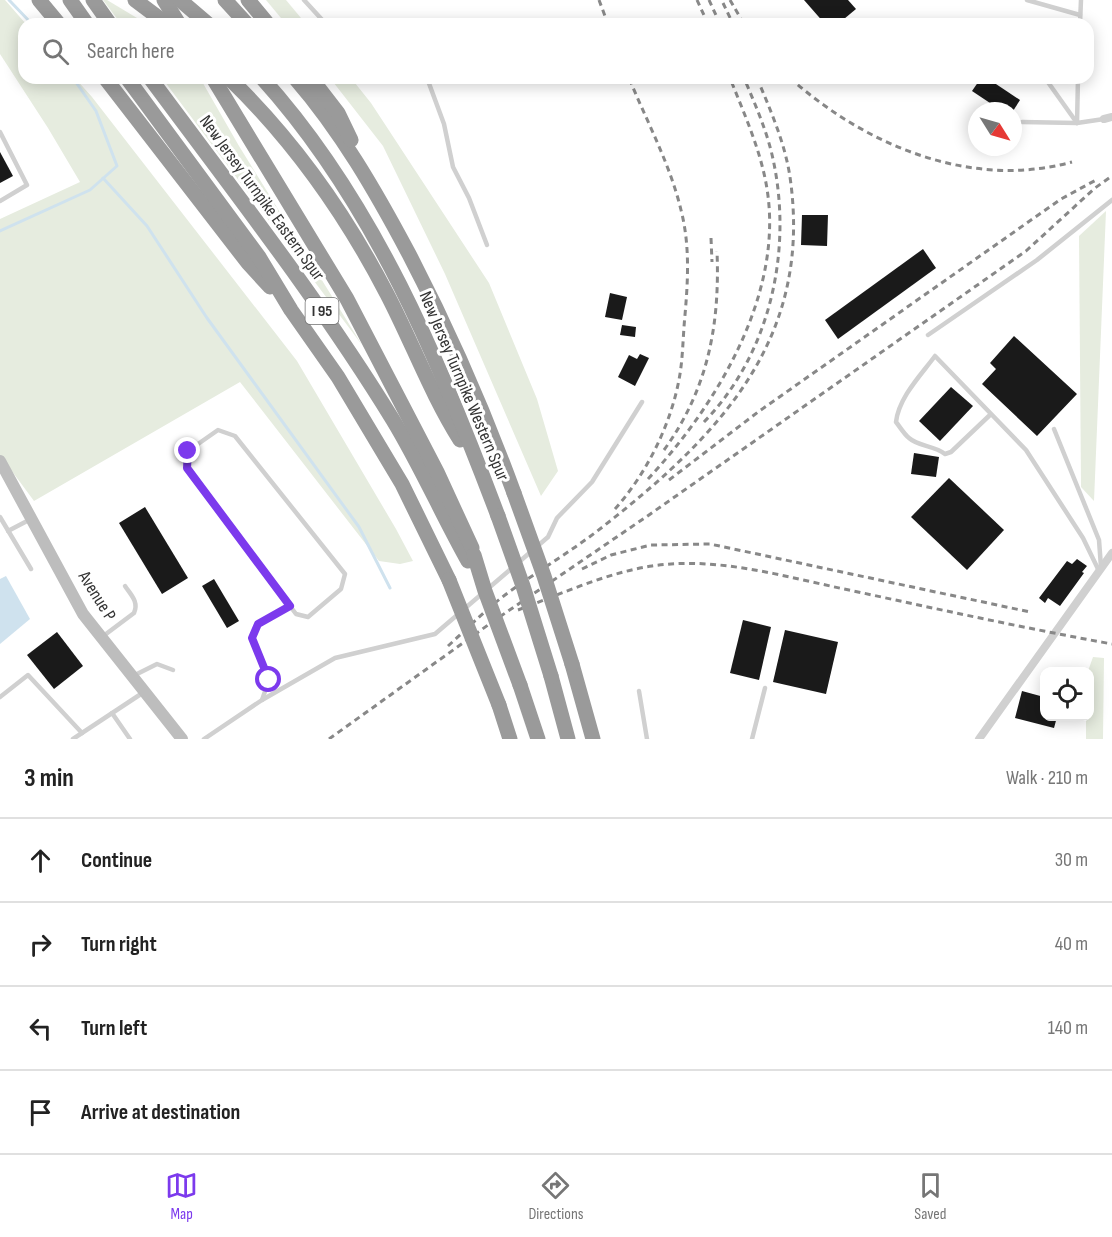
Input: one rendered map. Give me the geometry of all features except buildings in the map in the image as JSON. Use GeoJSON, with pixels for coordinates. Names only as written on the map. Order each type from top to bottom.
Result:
{"type":"FeatureCollection","features":[{"type":"Feature","properties":{"kind":"highway"},"geometry":{"type":"LineString","coordinates":[[39,0],[54,18]]}},
{"type":"Feature","properties":{"kind":"highway"},"geometry":{"type":"LineString","coordinates":[[70,0],[83,18]]}},
{"type":"Feature","properties":{"kind":"highway"},"geometry":{"type":"LineString","coordinates":[[93,0],[106,18]]}},
{"type":"Feature","properties":{"kind":"highway"},"geometry":{"type":"LineString","coordinates":[[164,0],[175,18]]}},
{"type":"Feature","properties":{"kind":"highway"},"geometry":{"type":"LineString","coordinates":[[180,0],[201,18]]}},
{"type":"Feature","properties":{"kind":"highway"},"geometry":{"type":"LineString","coordinates":[[225,0],[241,18]]}},
{"type":"Feature","properties":{"kind":"highway"},"geometry":{"type":"LineString","coordinates":[[248,0],[263,18]]}},
{"type":"Feature","properties":{"kind":"highway"},"geometry":{"type":"LineString","coordinates":[[139,3],[159,18]]}},
{"type":"Feature","properties":{"kind":"highway","name":"New Jersey Turnpike Eastern Spur"},"geometry":{"type":"LineString","coordinates":[[110,84],[248,263],[291,310]]}},
{"type":"Feature","properties":{"kind":"highway","name":"New Jersey Turnpike Eastern Spur"},"geometry":{"type":"LineString","coordinates":[[131,84],[259,257],[382,448],[449,580],[499,705],[510,739]]}},
{"type":"Feature","properties":{"kind":"highway","name":"New Jersey Turnpike Eastern Spur"},"geometry":{"type":"LineString","coordinates":[[154,84],[355,360],[404,439],[471,558]]}},
{"type":"Feature","properties":{"kind":"highway","name":"New Jersey Turnpike Eastern Spur"},"geometry":{"type":"LineString","coordinates":[[217,84],[327,263],[376,352],[437,472],[485,591],[538,739]]}},
{"type":"Feature","properties":{"kind":"highway"},"geometry":{"type":"LineString","coordinates":[[235,84],[292,146],[340,213],[386,291],[444,413],[482,474]]}},
{"type":"Feature","properties":{"kind":"highway","name":"New Jersey Turnpike Western Spur"},"geometry":{"type":"LineString","coordinates":[[267,84],[290,109],[320,150],[369,227],[420,327],[482,474],[523,585],[568,739]]}},
{"type":"Feature","properties":{"kind":"highway","name":"New Jersey Turnpike Western Spur"},"geometry":{"type":"LineString","coordinates":[[300,84],[324,114],[372,187],[439,314],[474,391],[544,576],[593,739]]}},
{"type":"Feature","properties":{"kind":"highway"},"geometry":{"type":"LineString","coordinates":[[316,84],[338,113],[372,187]]}},
{"type":"Feature","properties":{"kind":"street","name":"Avenue P"},"geometry":{"type":"LineString","coordinates":[[0,461],[83,614],[182,739]]}},
{"type":"Feature","properties":{"kind":"street"},"geometry":{"type":"LineString","coordinates":[[979,739],[1112,553]]}},
{"type":"Feature","properties":{"kind":"lane"},"geometry":{"type":"LineString","coordinates":[[304,0],[320,18]]}},
{"type":"Feature","properties":{"kind":"lane"},"geometry":{"type":"LineString","coordinates":[[1027,0],[1080,15],[1081,0]]}},
{"type":"Feature","properties":{"kind":"lane"},"geometry":{"type":"LineString","coordinates":[[429,84],[444,124],[453,167],[469,198],[487,245]]}},
{"type":"Feature","properties":{"kind":"lane"},"geometry":{"type":"LineString","coordinates":[[1049,84],[1077,123]]}},
{"type":"Feature","properties":{"kind":"lane"},"geometry":{"type":"LineString","coordinates":[[1077,123],[1078,84]]}},
{"type":"Feature","properties":{"kind":"lane"},"geometry":{"type":"LineString","coordinates":[[1022,122],[1077,123],[1108,118]]}},
{"type":"Feature","properties":{"kind":"lane"},"geometry":{"type":"LineString","coordinates":[[0,132],[27,185],[0,201]]}},
{"type":"Feature","properties":{"kind":"lane"},"geometry":{"type":"LineString","coordinates":[[928,335],[1037,260],[1112,200]]}},
{"type":"Feature","properties":{"kind":"lane"},"geometry":{"type":"LineString","coordinates":[[991,414],[951,452],[945,454],[938,448],[909,439],[896,422],[897,412],[908,392],[935,356],[1026,450],[1083,538],[1100,569]]}},
{"type":"Feature","properties":{"kind":"lane"},"geometry":{"type":"LineString","coordinates":[[204,739],[262,700],[335,658],[435,634],[548,537],[556,518],[592,482],[642,402]]}},
{"type":"Feature","properties":{"kind":"lane"},"geometry":{"type":"LineString","coordinates":[[1054,429],[1099,540],[1100,569]]}},
{"type":"Feature","properties":{"kind":"lane"},"geometry":{"type":"LineString","coordinates":[[218,430],[236,436],[345,574],[340,589],[308,616],[296,615],[290,606],[187,468],[188,451],[218,430]]}},
{"type":"Feature","properties":{"kind":"lane"},"geometry":{"type":"LineString","coordinates":[[0,518],[31,569]]}},
{"type":"Feature","properties":{"kind":"lane"},"geometry":{"type":"LineString","coordinates":[[8,531],[32,519]]}},
{"type":"Feature","properties":{"kind":"lane"},"geometry":{"type":"LineString","coordinates":[[102,637],[134,613],[136,603],[125,585]]}},
{"type":"Feature","properties":{"kind":"lane"},"geometry":{"type":"LineString","coordinates":[[262,700],[269,680],[252,638],[258,624],[290,606]]}},
{"type":"Feature","properties":{"kind":"lane"},"geometry":{"type":"LineString","coordinates":[[132,677],[157,664],[173,670]]}},
{"type":"Feature","properties":{"kind":"lane"},"geometry":{"type":"LineString","coordinates":[[0,697],[28,675],[82,733]]}},
{"type":"Feature","properties":{"kind":"lane"},"geometry":{"type":"LineString","coordinates":[[752,739],[765,688]]}},
{"type":"Feature","properties":{"kind":"lane"},"geometry":{"type":"LineString","coordinates":[[639,691],[646,739]]}},
{"type":"Feature","properties":{"kind":"lane"},"geometry":{"type":"LineString","coordinates":[[73,739],[144,692]]}},
{"type":"Feature","properties":{"kind":"lane"},"geometry":{"type":"LineString","coordinates":[[112,713],[130,739]]}},
{"type":"Feature","properties":{"kind":"shaded area"},"geometry":{"type":"Polygon","coordinates":[[[0,0],[5,0],[21,18],[18,18],[18,82],[0,54],[0,0]]]}},
{"type":"Feature","properties":{"kind":"shaded area"},"geometry":{"type":"Polygon","coordinates":[[[103,0],[107,0],[137,18],[116,18],[103,0]]]}},
{"type":"Feature","properties":{"kind":"shaded area"},"geometry":{"type":"Polygon","coordinates":[[[266,0],[286,0],[301,18],[281,18],[266,0]]]}},
{"type":"Feature","properties":{"kind":"shaded area"},"geometry":{"type":"Polygon","coordinates":[[[19,84],[80,84],[297,361],[413,561],[400,564],[379,561],[240,382],[34,501],[0,455],[0,219],[80,182],[19,84]]]}},
{"type":"Feature","properties":{"kind":"shaded area"},"geometry":{"type":"Polygon","coordinates":[[[166,84],[203,84],[239,146],[362,345],[166,84]]]}},
{"type":"Feature","properties":{"kind":"shaded area"},"geometry":{"type":"Polygon","coordinates":[[[335,84],[356,84],[371,103],[489,283],[537,399],[558,471],[541,496],[445,274],[383,146],[335,84]]]}},
{"type":"Feature","properties":{"kind":"shaded area"},"geometry":{"type":"Polygon","coordinates":[[[1106,211],[1094,501],[1081,487],[1079,236],[1106,211]]]}},
{"type":"Feature","properties":{"kind":"shaded area"},"geometry":{"type":"Polygon","coordinates":[[[1093,657],[1104,658],[1103,739],[1086,739],[1086,721],[1094,721],[1094,667],[1089,667],[1093,657]]]}},
{"type":"Feature","properties":{"kind":"water"},"geometry":{"type":"Polygon","coordinates":[[[6,576],[30,619],[0,644],[0,579],[6,576]]]}},
{"type":"Feature","properties":{"kind":"waterway"},"geometry":{"type":"LineString","coordinates":[[9,0],[26,18]]}},
{"type":"Feature","properties":{"kind":"waterway"},"geometry":{"type":"LineString","coordinates":[[0,231],[90,190],[117,166],[96,111],[77,84]]}},
{"type":"Feature","properties":{"kind":"waterway"},"geometry":{"type":"LineString","coordinates":[[103,178],[147,226],[207,318],[359,527],[390,588]]}},
{"type":"Feature","properties":{"kind":"railway"},"geometry":{"type":"LineString","coordinates":[[599,0],[606,18]]}},
{"type":"Feature","properties":{"kind":"railway"},"geometry":{"type":"LineString","coordinates":[[697,0],[705,18]]}},
{"type":"Feature","properties":{"kind":"railway"},"geometry":{"type":"LineString","coordinates":[[709,0],[717,18]]}},
{"type":"Feature","properties":{"kind":"railway"},"geometry":{"type":"LineString","coordinates":[[730,0],[740,18]]}},
{"type":"Feature","properties":{"kind":"railway"},"geometry":{"type":"LineString","coordinates":[[723,3],[730,18]]}},
{"type":"Feature","properties":{"kind":"railway"},"geometry":{"type":"LineString","coordinates":[[615,509],[648,463],[671,411],[681,367],[686,302],[687,249],[684,223],[664,160],[632,84]]}},
{"type":"Feature","properties":{"kind":"railway"},"geometry":{"type":"LineString","coordinates":[[648,479],[697,419],[719,385],[738,349],[753,312],[764,274],[769,235],[766,181],[753,136],[732,84]]}},
{"type":"Feature","properties":{"kind":"railway"},"geometry":{"type":"LineString","coordinates":[[704,422],[727,395],[760,333],[771,300],[777,265],[780,229],[773,159],[764,128],[746,84]]}},
{"type":"Feature","properties":{"kind":"railway"},"geometry":{"type":"LineString","coordinates":[[448,646],[501,598],[594,534],[647,490],[721,417],[750,376],[772,333],[787,286],[793,234],[788,164],[759,84]]}},
{"type":"Feature","properties":{"kind":"railway"},"geometry":{"type":"LineString","coordinates":[[798,84],[852,123],[921,156],[958,165],[996,170],[1034,169],[1072,162]]}},
{"type":"Feature","properties":{"kind":"railway"},"geometry":{"type":"LineString","coordinates":[[329,739],[495,620],[1026,251],[1095,188],[1112,176]]}},
{"type":"Feature","properties":{"kind":"railway"},"geometry":{"type":"LineString","coordinates":[[669,480],[758,412],[1061,199],[1096,180]]}},
{"type":"Feature","properties":{"kind":"railway"},"geometry":{"type":"LineString","coordinates":[[711,238],[712,262]]}},
{"type":"Feature","properties":{"kind":"railway"},"geometry":{"type":"LineString","coordinates":[[664,450],[691,404],[708,355],[716,305],[717,251]]}},
{"type":"Feature","properties":{"kind":"railway"},"geometry":{"type":"LineString","coordinates":[[582,569],[611,555],[651,545],[710,544],[1030,612]]}},
{"type":"Feature","properties":{"kind":"railway"},"geometry":{"type":"LineString","coordinates":[[518,610],[635,569],[677,564],[702,564],[751,569],[1112,644]]}},
{"type":"Feature","properties":{"kind":"route"},"geometry":{"type":"LineString","coordinates":[[188,451],[187,468],[290,606],[258,624],[252,638],[269,680]]}}]}
